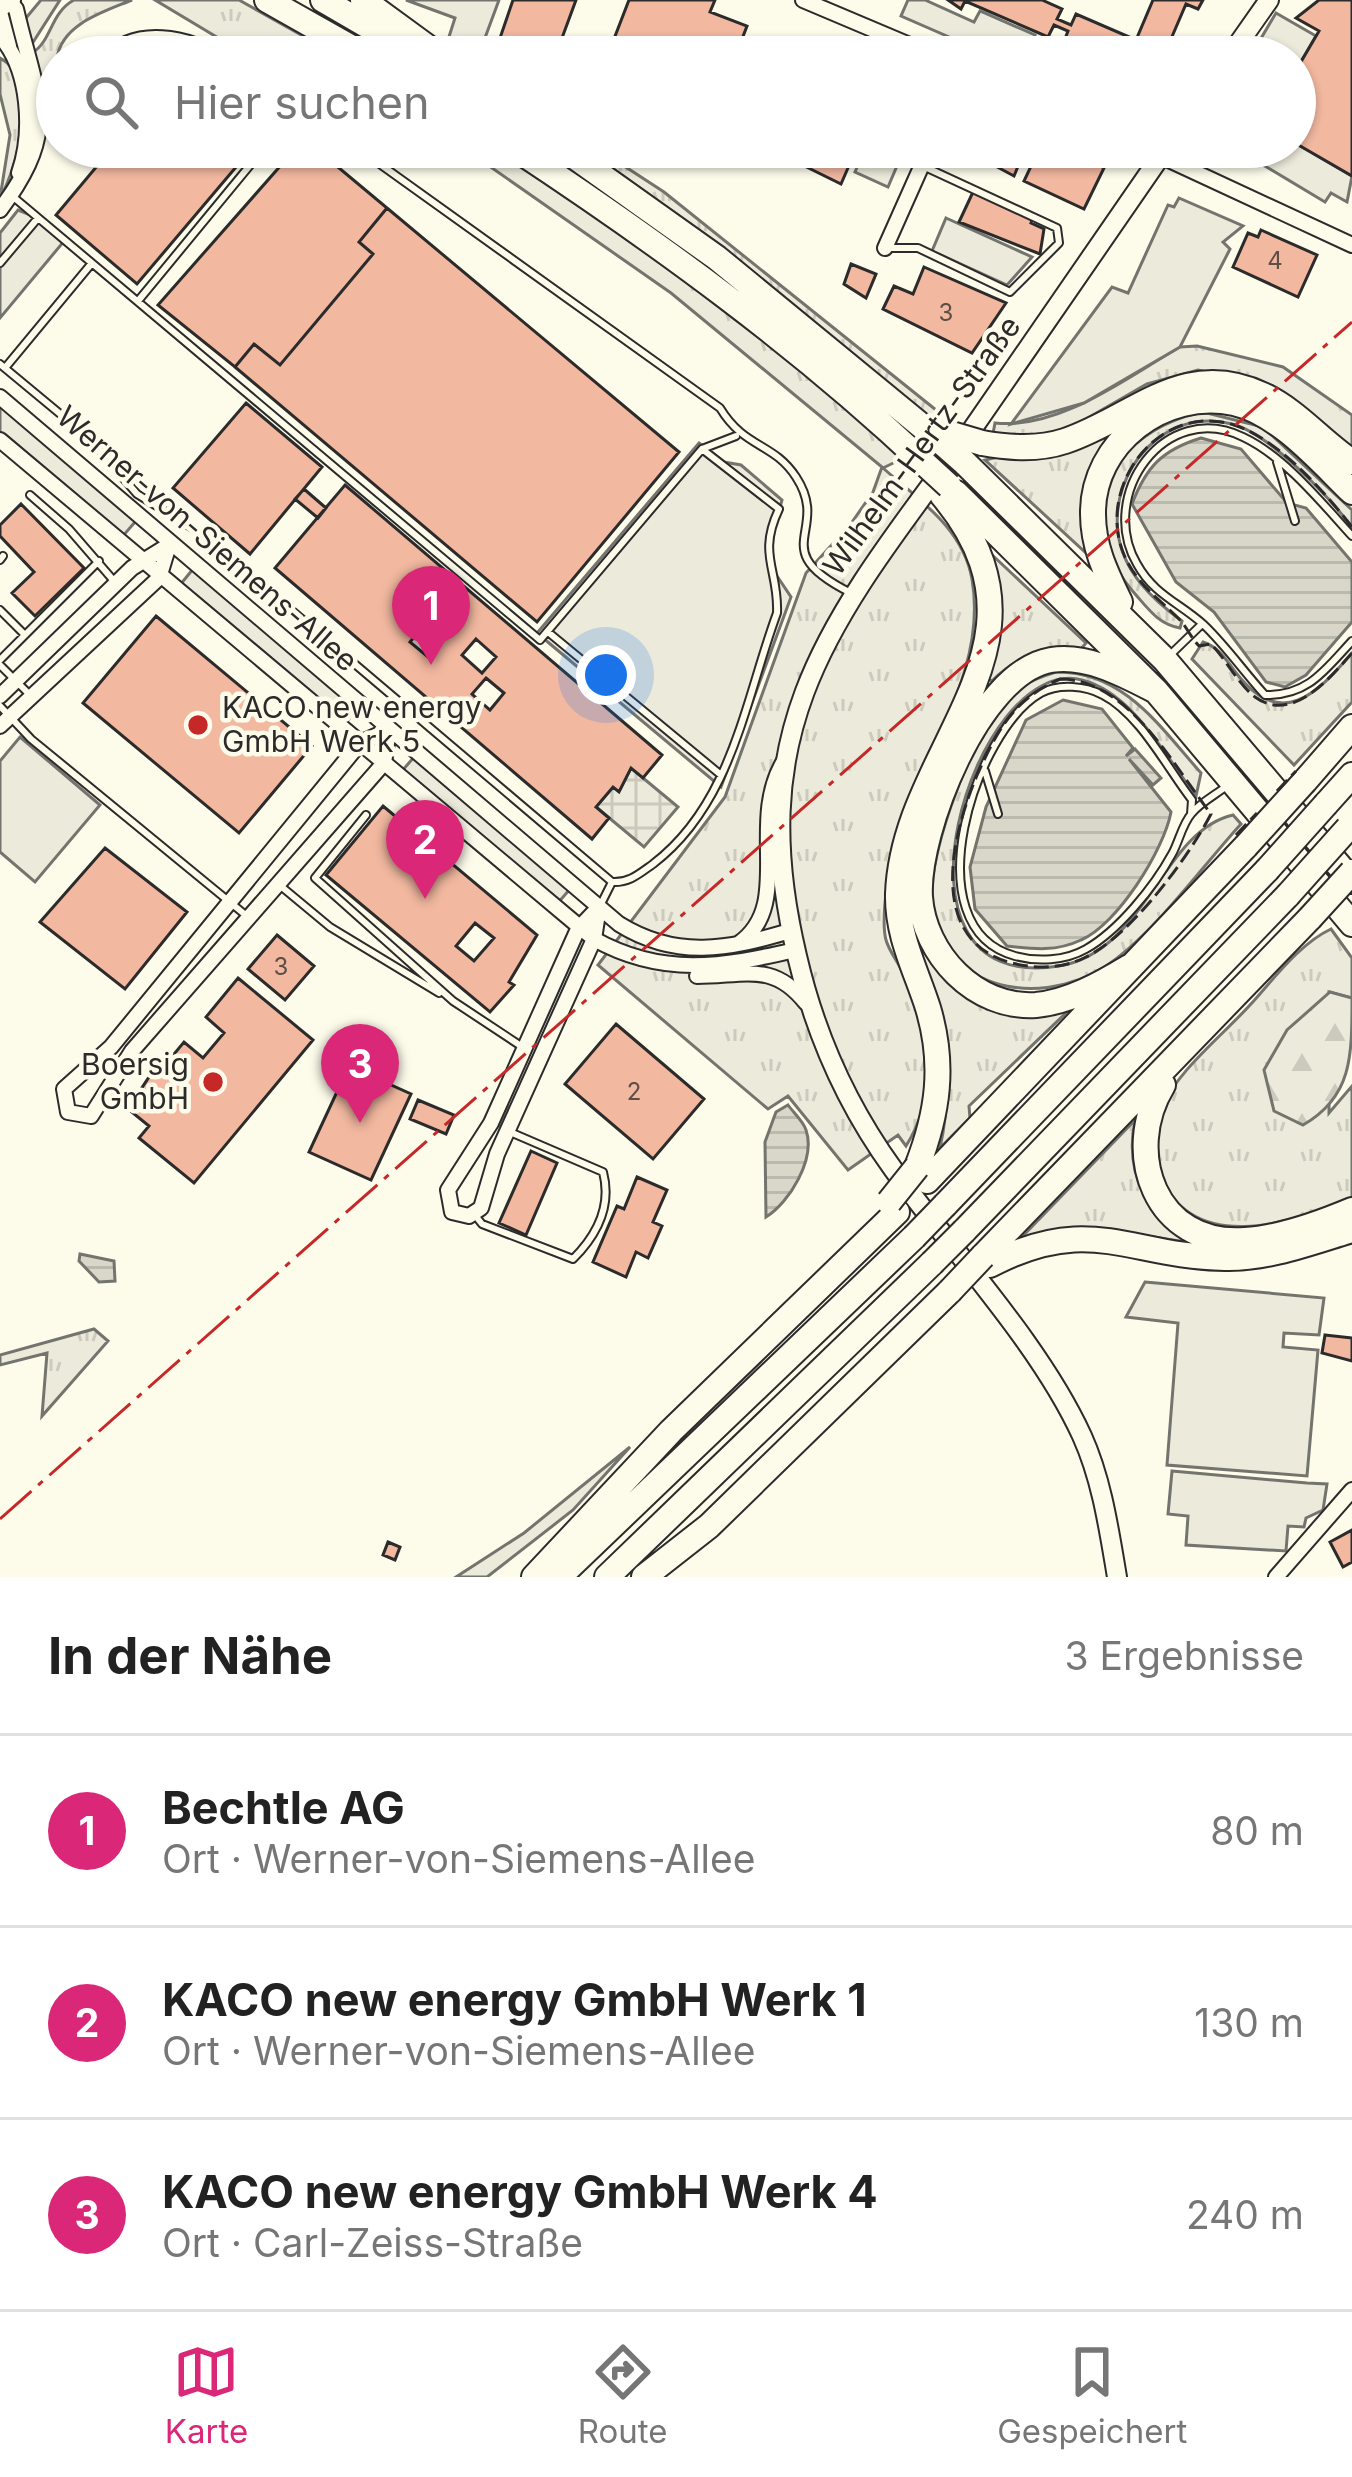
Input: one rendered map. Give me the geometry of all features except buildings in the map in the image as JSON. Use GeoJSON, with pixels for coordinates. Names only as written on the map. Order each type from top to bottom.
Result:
{"type":"FeatureCollection","features":[{"type":"Feature","properties":{"kind":"highway"},"geometry":{"type":"LineString","coordinates":[[268,0],[331,36]]}},
{"type":"Feature","properties":{"kind":"highway"},"geometry":{"type":"LineString","coordinates":[[323,0],[385,36]]}},
{"type":"Feature","properties":{"kind":"highway"},"geometry":{"type":"LineString","coordinates":[[363,0],[412,36]]}},
{"type":"Feature","properties":{"kind":"highway"},"geometry":{"type":"LineString","coordinates":[[543,168],[697,276],[921,464],[1156,691],[1236,779],[1352,924]]}},
{"type":"Feature","properties":{"kind":"highway"},"geometry":{"type":"LineString","coordinates":[[591,168],[717,258],[944,437],[1165,659],[1352,876],[987,1260],[709,1526],[644,1577]]}},
{"type":"Feature","properties":{"kind":"highway"},"geometry":{"type":"LineString","coordinates":[[944,437],[1040,447],[1065,441],[1150,394],[1198,382],[1263,395],[1352,462]]}},
{"type":"Feature","properties":{"kind":"highway"},"geometry":{"type":"LineString","coordinates":[[1132,626],[1097,549],[1093,502],[1106,460],[1148,417],[1203,401],[1234,403],[1286,432],[1352,492]]}},
{"type":"Feature","properties":{"kind":"highway"},"geometry":{"type":"LineString","coordinates":[[922,1174],[939,1054],[902,937],[900,875],[979,668],[990,599],[982,554],[945,491]]}},
{"type":"Feature","properties":{"kind":"highway"},"geometry":{"type":"LineString","coordinates":[[1129,968],[1066,999],[1033,1005],[985,993],[939,956],[922,917],[920,880],[937,814],[980,712],[1014,676],[1051,660],[1088,662],[1156,691]]}},
{"type":"Feature","properties":{"kind":"highway"},"geometry":{"type":"LineString","coordinates":[[534,1577],[640,1462],[871,1237],[922,1174],[1246,847],[1352,727]]}},
{"type":"Feature","properties":{"kind":"highway"},"geometry":{"type":"LineString","coordinates":[[559,1577],[914,1237],[1267,870],[1352,775]]}},
{"type":"Feature","properties":{"kind":"highway"},"geometry":{"type":"LineString","coordinates":[[607,1577],[964,1231],[1350,826]]}},
{"type":"Feature","properties":{"kind":"highway"},"geometry":{"type":"LineString","coordinates":[[1183,1052],[1151,1104],[1143,1140],[1147,1178],[1168,1211],[1196,1231],[1246,1240],[1352,1210]]}},
{"type":"Feature","properties":{"kind":"highway"},"geometry":{"type":"LineString","coordinates":[[987,1260],[1069,1238],[1126,1240],[1242,1258],[1352,1230]]}},
{"type":"Feature","properties":{"kind":"main road"},"geometry":{"type":"LineString","coordinates":[[1232,36],[1253,0]]}},
{"type":"Feature","properties":{"kind":"main road"},"geometry":{"type":"LineString","coordinates":[[1244,36],[1269,0]]}},
{"type":"Feature","properties":{"kind":"main road","name":"Wilhelm-Hertz-Straße"},"geometry":{"type":"LineString","coordinates":[[1117,1577],[1095,1474],[1069,1410],[868,1134],[839,1082],[812,1011],[793,940],[776,830],[784,761],[805,688],[851,593],[997,397],[1152,168]]}},
{"type":"Feature","properties":{"kind":"street"},"geometry":{"type":"LineString","coordinates":[[803,0],[888,36]]}},
{"type":"Feature","properties":{"kind":"street"},"geometry":{"type":"LineString","coordinates":[[11,195],[26,148],[28,118],[4,41],[0,12],[5,1],[16,9],[36,97]]}},
{"type":"Feature","properties":{"kind":"street"},"geometry":{"type":"LineString","coordinates":[[0,210],[31,168],[36,139]]}},
{"type":"Feature","properties":{"kind":"street"},"geometry":{"type":"LineString","coordinates":[[885,248],[921,168]]}},
{"type":"Feature","properties":{"kind":"street"},"geometry":{"type":"LineString","coordinates":[[1198,168],[1352,245]]}},
{"type":"Feature","properties":{"kind":"street","name":"Werner-von-Siemens-Allee"},"geometry":{"type":"LineString","coordinates":[[0,397],[169,545],[639,937],[666,948],[731,949],[793,940]]}},
{"type":"Feature","properties":{"kind":"street","name":"Werner-von-Siemens-Allee"},"geometry":{"type":"LineString","coordinates":[[0,440],[578,929],[652,964]]}},
{"type":"Feature","properties":{"kind":"street"},"geometry":{"type":"LineString","coordinates":[[0,696],[140,562],[169,545]]}},
{"type":"Feature","properties":{"kind":"street"},"geometry":{"type":"LineString","coordinates":[[3,716],[159,578],[169,545]]}},
{"type":"Feature","properties":{"kind":"street"},"geometry":{"type":"LineString","coordinates":[[389,730],[384,763],[132,1051],[91,1116],[68,1112],[64,1089],[111,1047],[361,743],[389,730]]}},
{"type":"Feature","properties":{"kind":"street"},"geometry":{"type":"LineString","coordinates":[[731,949],[754,928],[770,899],[764,828],[768,788],[784,761]]}},
{"type":"Feature","properties":{"kind":"street"},"geometry":{"type":"LineString","coordinates":[[599,908],[594,939],[474,1214],[452,1212],[448,1190],[491,1124],[578,929],[599,908]]}},
{"type":"Feature","properties":{"kind":"street"},"geometry":{"type":"LineString","coordinates":[[219,918],[235,932]]}},
{"type":"Feature","properties":{"kind":"street"},"geometry":{"type":"LineString","coordinates":[[652,964],[732,964],[793,940]]}},
{"type":"Feature","properties":{"kind":"street"},"geometry":{"type":"LineString","coordinates":[[652,964],[694,976],[762,970],[792,985],[812,1011]]}},
{"type":"Feature","properties":{"kind":"street"},"geometry":{"type":"LineString","coordinates":[[491,1124],[508,1131]]}},
{"type":"Feature","properties":{"kind":"street"},"geometry":{"type":"LineString","coordinates":[[1276,1577],[1352,1490]]}},
{"type":"Feature","properties":{"kind":"lane"},"geometry":{"type":"LineString","coordinates":[[140,36],[180,36]]}},
{"type":"Feature","properties":{"kind":"lane"},"geometry":{"type":"LineString","coordinates":[[138,301],[248,168]]}},
{"type":"Feature","properties":{"kind":"lane"},"geometry":{"type":"LineString","coordinates":[[385,168],[719,408],[736,436],[772,452],[792,470],[807,505],[804,559],[813,572],[851,593]]}},
{"type":"Feature","properties":{"kind":"lane"},"geometry":{"type":"LineString","coordinates":[[885,248],[918,248],[1010,292],[1059,243],[1058,227],[929,168]]}},
{"type":"Feature","properties":{"kind":"lane"},"geometry":{"type":"LineString","coordinates":[[11,195],[540,640],[701,449],[736,436]]}},
{"type":"Feature","properties":{"kind":"lane"},"geometry":{"type":"LineString","coordinates":[[0,263],[38,218]]}},
{"type":"Feature","properties":{"kind":"lane"},"geometry":{"type":"LineString","coordinates":[[92,263],[3,366],[88,437],[137,494],[199,532],[612,882],[626,883],[676,845],[702,813],[721,775],[777,613],[778,593],[766,549],[778,509],[701,449]]}},
{"type":"Feature","properties":{"kind":"lane"},"geometry":{"type":"LineString","coordinates":[[1352,536],[1243,436],[1201,427],[1168,438],[1138,466],[1126,497],[1125,531],[1136,562],[1162,598],[1202,624],[1265,694],[1287,696],[1310,686],[1352,641]]}},
{"type":"Feature","properties":{"kind":"lane"},"geometry":{"type":"LineString","coordinates":[[1276,462],[1295,521]]}},
{"type":"Feature","properties":{"kind":"lane"},"geometry":{"type":"LineString","coordinates":[[30,495],[99,561],[116,584]]}},
{"type":"Feature","properties":{"kind":"lane"},"geometry":{"type":"LineString","coordinates":[[31,696],[0,663],[99,561]]}},
{"type":"Feature","properties":{"kind":"lane"},"geometry":{"type":"LineString","coordinates":[[0,610],[25,635]]}},
{"type":"Feature","properties":{"kind":"lane"},"geometry":{"type":"LineString","coordinates":[[1165,659],[1202,624]]}},
{"type":"Feature","properties":{"kind":"lane"},"geometry":{"type":"LineString","coordinates":[[547,631],[721,775]]}},
{"type":"Feature","properties":{"kind":"lane"},"geometry":{"type":"LineString","coordinates":[[1074,686],[1105,696],[1126,714],[1192,800],[1191,814],[1170,858],[1112,930],[1084,950],[1033,961],[1007,954],[966,914],[958,885],[960,846],[985,771],[1010,722],[1042,692],[1074,686]]}},
{"type":"Feature","properties":{"kind":"lane"},"geometry":{"type":"LineString","coordinates":[[3,716],[248,917]]}},
{"type":"Feature","properties":{"kind":"lane"},"geometry":{"type":"LineString","coordinates":[[985,771],[998,814]]}},
{"type":"Feature","properties":{"kind":"lane"},"geometry":{"type":"LineString","coordinates":[[1191,814],[1236,779]]}},
{"type":"Feature","properties":{"kind":"lane"},"geometry":{"type":"LineString","coordinates":[[366,815],[315,878],[453,1001]]}},
{"type":"Feature","properties":{"kind":"lane"},"geometry":{"type":"LineString","coordinates":[[599,908],[612,882]]}},
{"type":"Feature","properties":{"kind":"lane"},"geometry":{"type":"LineString","coordinates":[[277,884],[330,927],[524,1048]]}},
{"type":"Feature","properties":{"kind":"lane"},"geometry":{"type":"LineString","coordinates":[[474,1214],[482,1224],[573,1258],[601,1219],[607,1188],[603,1172],[508,1131]]}},
{"type":"Feature","properties":{"kind":"green space"},"geometry":{"type":"Polygon","coordinates":[[[41,0],[60,0],[30,47],[26,18],[41,0]]]}},
{"type":"Feature","properties":{"kind":"green space"},"geometry":{"type":"Polygon","coordinates":[[[74,0],[132,0],[86,21],[67,36],[47,36],[74,0]]]}},
{"type":"Feature","properties":{"kind":"green space"},"geometry":{"type":"Polygon","coordinates":[[[155,0],[239,0],[303,36],[215,36],[155,0]]]}},
{"type":"Feature","properties":{"kind":"green space"},"geometry":{"type":"Polygon","coordinates":[[[366,0],[424,36],[341,36],[366,0]]]}},
{"type":"Feature","properties":{"kind":"green space"},"geometry":{"type":"Polygon","coordinates":[[[0,58],[13,69],[23,103],[19,146],[0,198],[10,135],[0,94],[0,58]]]}},
{"type":"Feature","properties":{"kind":"green space"},"geometry":{"type":"Polygon","coordinates":[[[492,168],[627,168],[664,192],[961,430],[883,468],[938,516],[959,545],[972,579],[974,620],[956,697],[894,846],[885,898],[886,940],[912,994],[924,1038],[924,1104],[906,1146],[898,1135],[848,1170],[788,1096],[768,1109],[598,965],[725,797],[806,573],[850,525],[873,492],[882,467],[671,293],[492,168]]]}},
{"type":"Feature","properties":{"kind":"green space"},"geometry":{"type":"Polygon","coordinates":[[[1197,346],[1283,367],[1352,415],[1352,448],[1273,386],[1198,370],[1147,384],[1060,434],[992,439],[995,423],[1019,423],[1068,410],[1180,347],[1197,346]]]}},
{"type":"Feature","properties":{"kind":"green space"},"geometry":{"type":"Polygon","coordinates":[[[1203,412],[1263,427],[1352,510],[1352,527],[1297,468],[1247,430],[1208,421],[1164,434],[1133,466],[1123,487],[1118,533],[1133,572],[1182,621],[1180,628],[1151,611],[1116,566],[1105,537],[1103,509],[1109,482],[1143,438],[1170,422],[1203,412]]]}},
{"type":"Feature","properties":{"kind":"green space"},"geometry":{"type":"Polygon","coordinates":[[[1115,430],[1083,522],[1085,552],[985,460],[1115,430]]]}},
{"type":"Feature","properties":{"kind":"green space"},"geometry":{"type":"Polygon","coordinates":[[[989,552],[1086,643],[1080,650],[1033,655],[992,681],[986,678],[989,552]]]}},
{"type":"Feature","properties":{"kind":"green space"},"geometry":{"type":"Polygon","coordinates":[[[1203,642],[1218,651],[1253,691],[1283,703],[1311,693],[1352,653],[1352,702],[1294,765],[1192,659],[1203,642]]]}},
{"type":"Feature","properties":{"kind":"green space"},"geometry":{"type":"Polygon","coordinates":[[[1056,672],[1080,674],[1121,691],[1201,773],[1196,796],[1133,712],[1100,687],[1082,680],[1042,686],[1006,717],[977,766],[958,824],[954,882],[967,930],[1000,961],[1059,966],[1089,956],[1134,916],[1188,843],[1233,815],[1241,824],[1166,912],[1116,959],[1064,984],[1008,986],[982,978],[959,962],[943,940],[933,910],[935,864],[961,779],[996,710],[1023,686],[1056,672]]]}},
{"type":"Feature","properties":{"kind":"green space"},"geometry":{"type":"Polygon","coordinates":[[[1331,929],[1352,958],[1352,998],[1329,992],[1329,1113],[1352,1086],[1352,1199],[1272,1224],[1218,1224],[1194,1216],[1174,1199],[1159,1173],[1154,1133],[1160,1110],[1201,1054],[1297,953],[1331,929]]]}},
{"type":"Feature","properties":{"kind":"green space"},"geometry":{"type":"Polygon","coordinates":[[[912,938],[919,939],[944,977],[1069,1010],[969,1106],[970,1118],[940,1148],[947,1093],[943,1041],[912,938]]]}},
{"type":"Feature","properties":{"kind":"green space"},"geometry":{"type":"Polygon","coordinates":[[[1330,992],[1352,998],[1346,1073],[1331,1102],[1303,1125],[1274,1111],[1264,1070],[1287,1030],[1330,992]]]}},
{"type":"Feature","properties":{"kind":"green space"},"geometry":{"type":"Polygon","coordinates":[[[1135,1120],[1132,1145],[1138,1182],[1158,1215],[1186,1242],[1082,1230],[1018,1241],[1135,1120]]]}},
{"type":"Feature","properties":{"kind":"green space"},"geometry":{"type":"Polygon","coordinates":[[[94,1329],[108,1341],[42,1416],[47,1353],[0,1365],[0,1355],[94,1329]]]}},
{"type":"Feature","properties":{"kind":"green space"},"geometry":{"type":"Polygon","coordinates":[[[630,1447],[573,1510],[487,1577],[456,1577],[524,1533],[630,1447]]]}},
{"type":"Feature","properties":{"kind":"shaded area"},"geometry":{"type":"Polygon","coordinates":[[[406,0],[499,0],[486,36],[449,36],[455,18],[406,0]]]}},
{"type":"Feature","properties":{"kind":"shaded area"},"geometry":{"type":"Polygon","coordinates":[[[908,0],[925,0],[974,22],[980,11],[1035,35],[947,36],[901,16],[908,0]]]}},
{"type":"Feature","properties":{"kind":"shaded area"},"geometry":{"type":"Polygon","coordinates":[[[1276,13],[1316,36],[1262,36],[1276,13]]]}},
{"type":"Feature","properties":{"kind":"shaded area"},"geometry":{"type":"Polygon","coordinates":[[[1316,155],[1352,176],[1347,202],[1331,193],[1325,202],[1268,168],[1316,168],[1316,155]]]}},
{"type":"Feature","properties":{"kind":"shaded area"},"geometry":{"type":"Polygon","coordinates":[[[857,168],[896,168],[888,187],[855,172],[857,168]]]}},
{"type":"Feature","properties":{"kind":"shaded area"},"geometry":{"type":"Polygon","coordinates":[[[1179,198],[1243,226],[1223,242],[1230,249],[1180,347],[1084,403],[1011,424],[1112,287],[1128,293],[1168,205],[1174,207],[1179,198]]]}},
{"type":"Feature","properties":{"kind":"shaded area"},"geometry":{"type":"Polygon","coordinates":[[[18,210],[38,218],[65,240],[0,318],[0,233],[18,210]]]}},
{"type":"Feature","properties":{"kind":"shaded area"},"geometry":{"type":"Polygon","coordinates":[[[946,218],[1032,257],[1007,285],[932,251],[946,218]]]}},
{"type":"Feature","properties":{"kind":"shaded area"},"geometry":{"type":"Polygon","coordinates":[[[0,405],[136,521],[122,537],[0,434],[0,405]]]}},
{"type":"Feature","properties":{"kind":"shaded area"},"geometry":{"type":"Polygon","coordinates":[[[1201,438],[1241,449],[1287,503],[1306,508],[1352,562],[1352,622],[1306,675],[1285,687],[1266,682],[1214,612],[1176,582],[1132,504],[1157,462],[1201,438]]]}},
{"type":"Feature","properties":{"kind":"shaded area"},"geometry":{"type":"Polygon","coordinates":[[[699,443],[724,462],[741,465],[782,500],[771,540],[773,570],[791,597],[721,787],[537,633],[699,443]]]}},
{"type":"Feature","properties":{"kind":"shaded area"},"geometry":{"type":"Polygon","coordinates":[[[193,569],[357,709],[344,725],[180,585],[193,569]]]}},
{"type":"Feature","properties":{"kind":"shaded area"},"geometry":{"type":"Polygon","coordinates":[[[1063,700],[1102,709],[1133,748],[1126,756],[1135,749],[1161,778],[1153,785],[1129,759],[1171,812],[1137,885],[1095,932],[1053,948],[1007,946],[975,909],[970,867],[986,807],[1026,720],[1063,700]]]}},
{"type":"Feature","properties":{"kind":"shaded area"},"geometry":{"type":"Polygon","coordinates":[[[20,737],[100,805],[35,882],[0,852],[0,761],[20,737]]]}},
{"type":"Feature","properties":{"kind":"shaded area"},"geometry":{"type":"Polygon","coordinates":[[[415,756],[571,888],[557,904],[401,772],[415,756]]]}},
{"type":"Feature","properties":{"kind":"shaded area"},"geometry":{"type":"Polygon","coordinates":[[[631,768],[678,807],[644,847],[596,807],[613,787],[619,791],[631,768]]]}},
{"type":"Feature","properties":{"kind":"shaded area"},"geometry":{"type":"Polygon","coordinates":[[[788,1105],[805,1127],[807,1154],[791,1191],[766,1217],[765,1142],[776,1112],[788,1105]]]}},
{"type":"Feature","properties":{"kind":"shaded area"},"geometry":{"type":"Polygon","coordinates":[[[80,1254],[114,1261],[115,1281],[99,1282],[79,1261],[80,1254]]]}},
{"type":"Feature","properties":{"kind":"shaded area"},"geometry":{"type":"Polygon","coordinates":[[[1145,1282],[1324,1298],[1319,1335],[1284,1333],[1283,1347],[1318,1350],[1307,1476],[1167,1465],[1178,1323],[1126,1317],[1145,1282]]]}},
{"type":"Feature","properties":{"kind":"shaded area"},"geometry":{"type":"Polygon","coordinates":[[[1172,1471],[1327,1484],[1323,1510],[1306,1518],[1304,1527],[1288,1526],[1286,1551],[1186,1545],[1188,1516],[1168,1514],[1172,1471]]]}},
{"type":"Feature","properties":{"kind":"fence"},"geometry":{"type":"LineString","coordinates":[[1352,527],[1314,483],[1267,442],[1234,425],[1206,421],[1180,426],[1158,438],[1139,456],[1118,504],[1118,531],[1136,576],[1199,646],[1211,644],[1255,697],[1269,704],[1296,702],[1321,685],[1352,653]]}},
{"type":"Feature","properties":{"kind":"fence"},"geometry":{"type":"LineString","coordinates":[[1060,679],[1107,693],[1128,709],[1211,814],[1173,873],[1120,933],[1075,962],[1030,966],[984,951],[966,932],[956,908],[955,853],[969,797],[1001,729],[1019,706],[1060,679]]}},
{"type":"Feature","properties":{"kind":"fence"},"geometry":{"type":"LineString","coordinates":[[1277,791],[1296,771]]}},
{"type":"Feature","properties":{"kind":"fence"},"geometry":{"type":"LineString","coordinates":[[1236,835],[1257,813]]}},
{"type":"Feature","properties":{"kind":"power"},"geometry":{"type":"LineString","coordinates":[[0,1519],[1352,322]]}},
{"type":"Feature","properties":{"kind":"place","name":"Bechtle AG"},"geometry":{"type":"Point","coordinates":[431,665]}},
{"type":"Feature","properties":{"kind":"place","name":"KACO new energy GmbH Werk 5"},"geometry":{"type":"Point","coordinates":[198,725]}},
{"type":"Feature","properties":{"kind":"place","name":"KACO new energy GmbH Werk 1"},"geometry":{"type":"Point","coordinates":[425,899]}},
{"type":"Feature","properties":{"kind":"place","name":"Boersig GmbH"},"geometry":{"type":"Point","coordinates":[213,1082]}},
{"type":"Feature","properties":{"kind":"place","name":"KACO new energy GmbH Werk 4"},"geometry":{"type":"Point","coordinates":[360,1123]}}]}
